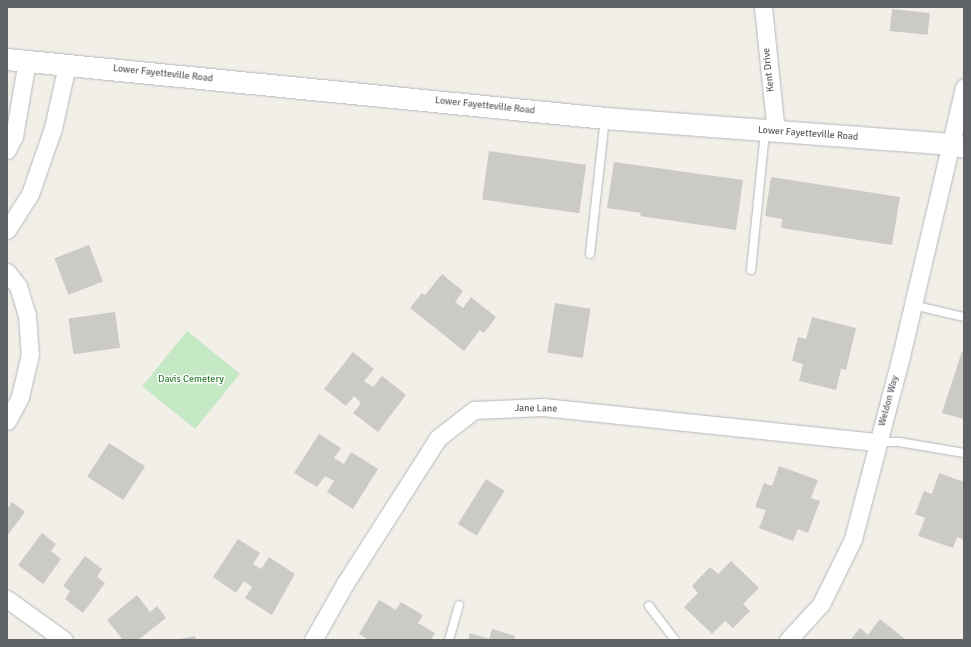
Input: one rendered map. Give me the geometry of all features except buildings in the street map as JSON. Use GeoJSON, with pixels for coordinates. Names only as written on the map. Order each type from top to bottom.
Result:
{"type":"FeatureCollection","features":[{"type":"Feature","properties":{"kind":"street","name":"Kent Drive"},"geometry":{"type":"LineString","coordinates":[[763,7],[771,132]]}},
{"type":"Feature","properties":{"kind":"street","name":"Lower Fayetteville Road"},"geometry":{"type":"LineString","coordinates":[[17,60],[605,118],[958,146]]}},
{"type":"Feature","properties":{"kind":"street"},"geometry":{"type":"LineString","coordinates":[[7,150],[14,136],[17,60]]}},
{"type":"Feature","properties":{"kind":"street"},"geometry":{"type":"LineString","coordinates":[[7,230],[30,194],[53,128],[67,65]]}},
{"type":"Feature","properties":{"kind":"street","name":"Weldon Way"},"geometry":{"type":"LineString","coordinates":[[788,640],[821,604],[843,564],[853,540],[913,305],[958,146],[964,87]]}},
{"type":"Feature","properties":{"kind":"street"},"geometry":{"type":"LineString","coordinates":[[7,272],[18,286],[27,315],[30,354],[20,398],[7,421]]}},
{"type":"Feature","properties":{"kind":"street","name":"Jane Lane"},"geometry":{"type":"LineString","coordinates":[[313,640],[346,582],[438,438],[474,410],[543,407],[878,442]]}},
{"type":"Feature","properties":{"kind":"street"},"geometry":{"type":"LineString","coordinates":[[7,599],[64,640]]}},
{"type":"Feature","properties":{"kind":"lane"},"geometry":{"type":"LineString","coordinates":[[590,254],[605,118]]}},
{"type":"Feature","properties":{"kind":"lane"},"geometry":{"type":"LineString","coordinates":[[751,270],[771,132]]}},
{"type":"Feature","properties":{"kind":"lane"},"geometry":{"type":"LineString","coordinates":[[913,305],[964,317]]}},
{"type":"Feature","properties":{"kind":"lane"},"geometry":{"type":"LineString","coordinates":[[878,442],[899,442],[964,453]]}},
{"type":"Feature","properties":{"kind":"lane"},"geometry":{"type":"LineString","coordinates":[[449,640],[459,605]]}},
{"type":"Feature","properties":{"kind":"lane"},"geometry":{"type":"LineString","coordinates":[[649,606],[675,640]]}},
{"type":"Feature","properties":{"kind":"green space","name":"Davis Cemetery"},"geometry":{"type":"Polygon","coordinates":[[[187,331],[240,374],[195,429],[142,386],[187,331]]]}}]}
